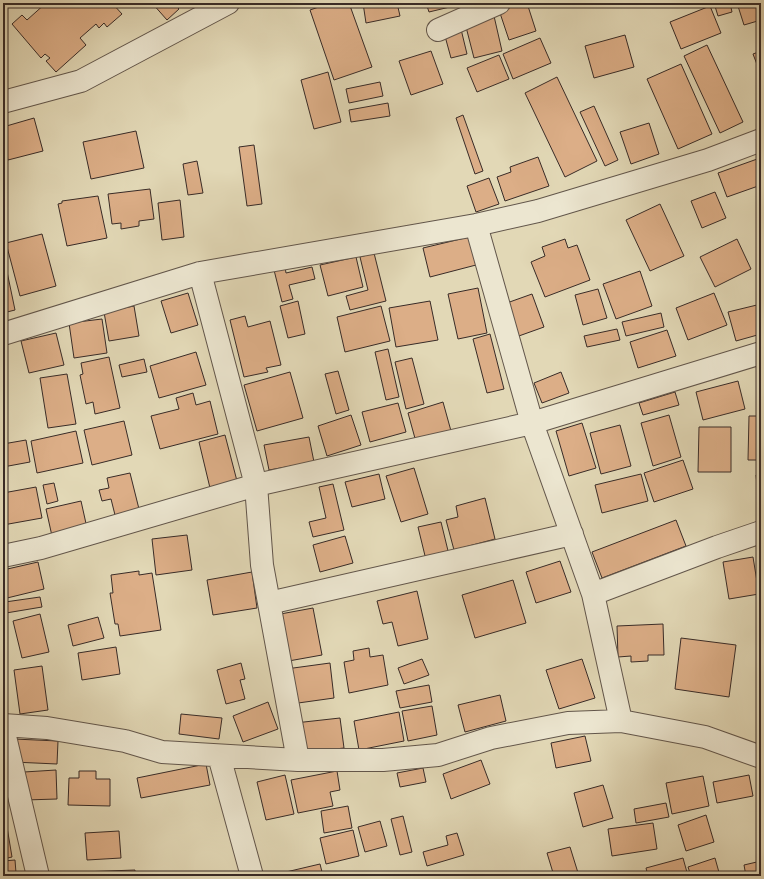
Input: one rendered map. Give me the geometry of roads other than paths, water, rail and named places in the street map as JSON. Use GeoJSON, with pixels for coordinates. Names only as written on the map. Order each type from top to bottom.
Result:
{"type":"FeatureCollection","features":[{"type":"Feature","properties":{"kind":"street"},"geometry":{"type":"LineString","coordinates":[[3,102],[82,82],[228,3]]}},
{"type":"Feature","properties":{"kind":"street"},"geometry":{"type":"LineString","coordinates":[[438,30],[499,3]]}},
{"type":"Feature","properties":{"kind":"street"},"geometry":{"type":"LineString","coordinates":[[3,334],[200,274],[476,226],[538,211],[708,160],[761,140]]}},
{"type":"Feature","properties":{"kind":"street"},"geometry":{"type":"LineString","coordinates":[[476,226],[532,423],[593,594],[621,721]]}},
{"type":"Feature","properties":{"kind":"street"},"geometry":{"type":"LineString","coordinates":[[200,274],[256,485],[262,565],[298,760]]}},
{"type":"Feature","properties":{"kind":"street"},"geometry":{"type":"LineString","coordinates":[[3,556],[42,548],[256,485],[532,423],[761,353]]}},
{"type":"Feature","properties":{"kind":"street"},"geometry":{"type":"LineString","coordinates":[[593,594],[717,546],[761,532]]}},
{"type":"Feature","properties":{"kind":"street"},"geometry":{"type":"LineString","coordinates":[[269,603],[572,534]]}},
{"type":"Feature","properties":{"kind":"street"},"geometry":{"type":"LineString","coordinates":[[38,876],[3,726],[47,728],[126,741],[162,752],[298,760],[383,760],[438,755],[491,738],[568,723],[621,721],[705,737],[761,757]]}},
{"type":"Feature","properties":{"kind":"street"},"geometry":{"type":"LineString","coordinates":[[219,756],[252,876]]}}]}
